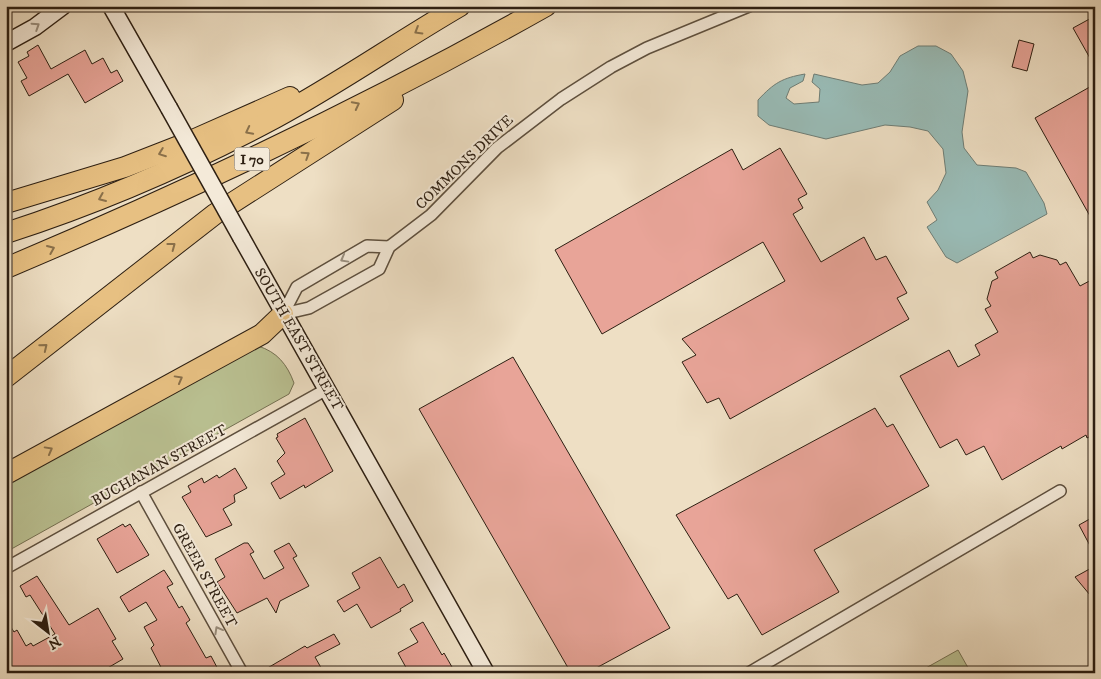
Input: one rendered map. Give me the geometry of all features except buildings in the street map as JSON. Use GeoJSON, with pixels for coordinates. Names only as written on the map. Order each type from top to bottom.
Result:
{"type":"FeatureCollection","features":[{"type":"Feature","properties":{"kind":"highway","name":"I 70"},"geometry":{"type":"LineString","coordinates":[[6,233],[77,208],[213,150],[276,117],[460,6]]}},
{"type":"Feature","properties":{"kind":"highway","name":"I 70"},"geometry":{"type":"LineString","coordinates":[[6,268],[175,196],[249,161],[492,37],[546,6]]}},
{"type":"Feature","properties":{"kind":"highway"},"geometry":{"type":"LineString","coordinates":[[6,377],[215,214],[492,37]]}},
{"type":"Feature","properties":{"kind":"highway"},"geometry":{"type":"LineString","coordinates":[[6,203],[85,181],[161,153],[367,62]]}},
{"type":"Feature","properties":{"kind":"highway"},"geometry":{"type":"LineString","coordinates":[[6,474],[262,334],[284,314]]}},
{"type":"Feature","properties":{"kind":"main road"},"geometry":{"type":"LineString","coordinates":[[6,43],[35,27],[63,6]]}},
{"type":"Feature","properties":{"kind":"main road","name":"SOUTH EAST STREET"},"geometry":{"type":"LineString","coordinates":[[111,6],[486,673]]}},
{"type":"Feature","properties":{"kind":"street","name":"COMMONS DRIVE"},"geometry":{"type":"LineString","coordinates":[[389,247],[431,215],[497,148],[561,99],[611,67],[647,48],[749,6]]}},
{"type":"Feature","properties":{"kind":"street"},"geometry":{"type":"LineString","coordinates":[[367,246],[389,247],[379,269],[309,308],[284,314],[297,287],[367,246]]}},
{"type":"Feature","properties":{"kind":"street","name":"BUCHANAN STREET"},"geometry":{"type":"LineString","coordinates":[[6,568],[327,389]]}},
{"type":"Feature","properties":{"kind":"street"},"geometry":{"type":"LineString","coordinates":[[749,673],[1060,491]]}},
{"type":"Feature","properties":{"kind":"street","name":"GREER STREET"},"geometry":{"type":"LineString","coordinates":[[141,492],[242,673]]}},
{"type":"Feature","properties":{"kind":"green space"},"geometry":{"type":"Polygon","coordinates":[[[258,346],[276,355],[285,365],[294,383],[289,394],[6,552],[6,481],[258,346]]]}},
{"type":"Feature","properties":{"kind":"green space"},"geometry":{"type":"Polygon","coordinates":[[[958,650],[971,673],[917,673],[958,650]]]}},
{"type":"Feature","properties":{"kind":"water"},"geometry":{"type":"Polygon","coordinates":[[[918,46],[936,46],[951,54],[963,71],[968,91],[962,132],[964,148],[977,165],[1016,168],[1026,172],[1044,203],[1047,214],[957,263],[946,257],[927,227],[937,220],[927,202],[938,190],[946,173],[943,149],[928,131],[885,125],[826,139],[769,125],[758,116],[758,100],[774,85],[790,77],[805,74],[803,81],[790,88],[786,98],[794,104],[819,102],[820,89],[812,82],[814,74],[862,85],[878,83],[890,72],[900,56],[918,46]]]}}]}
